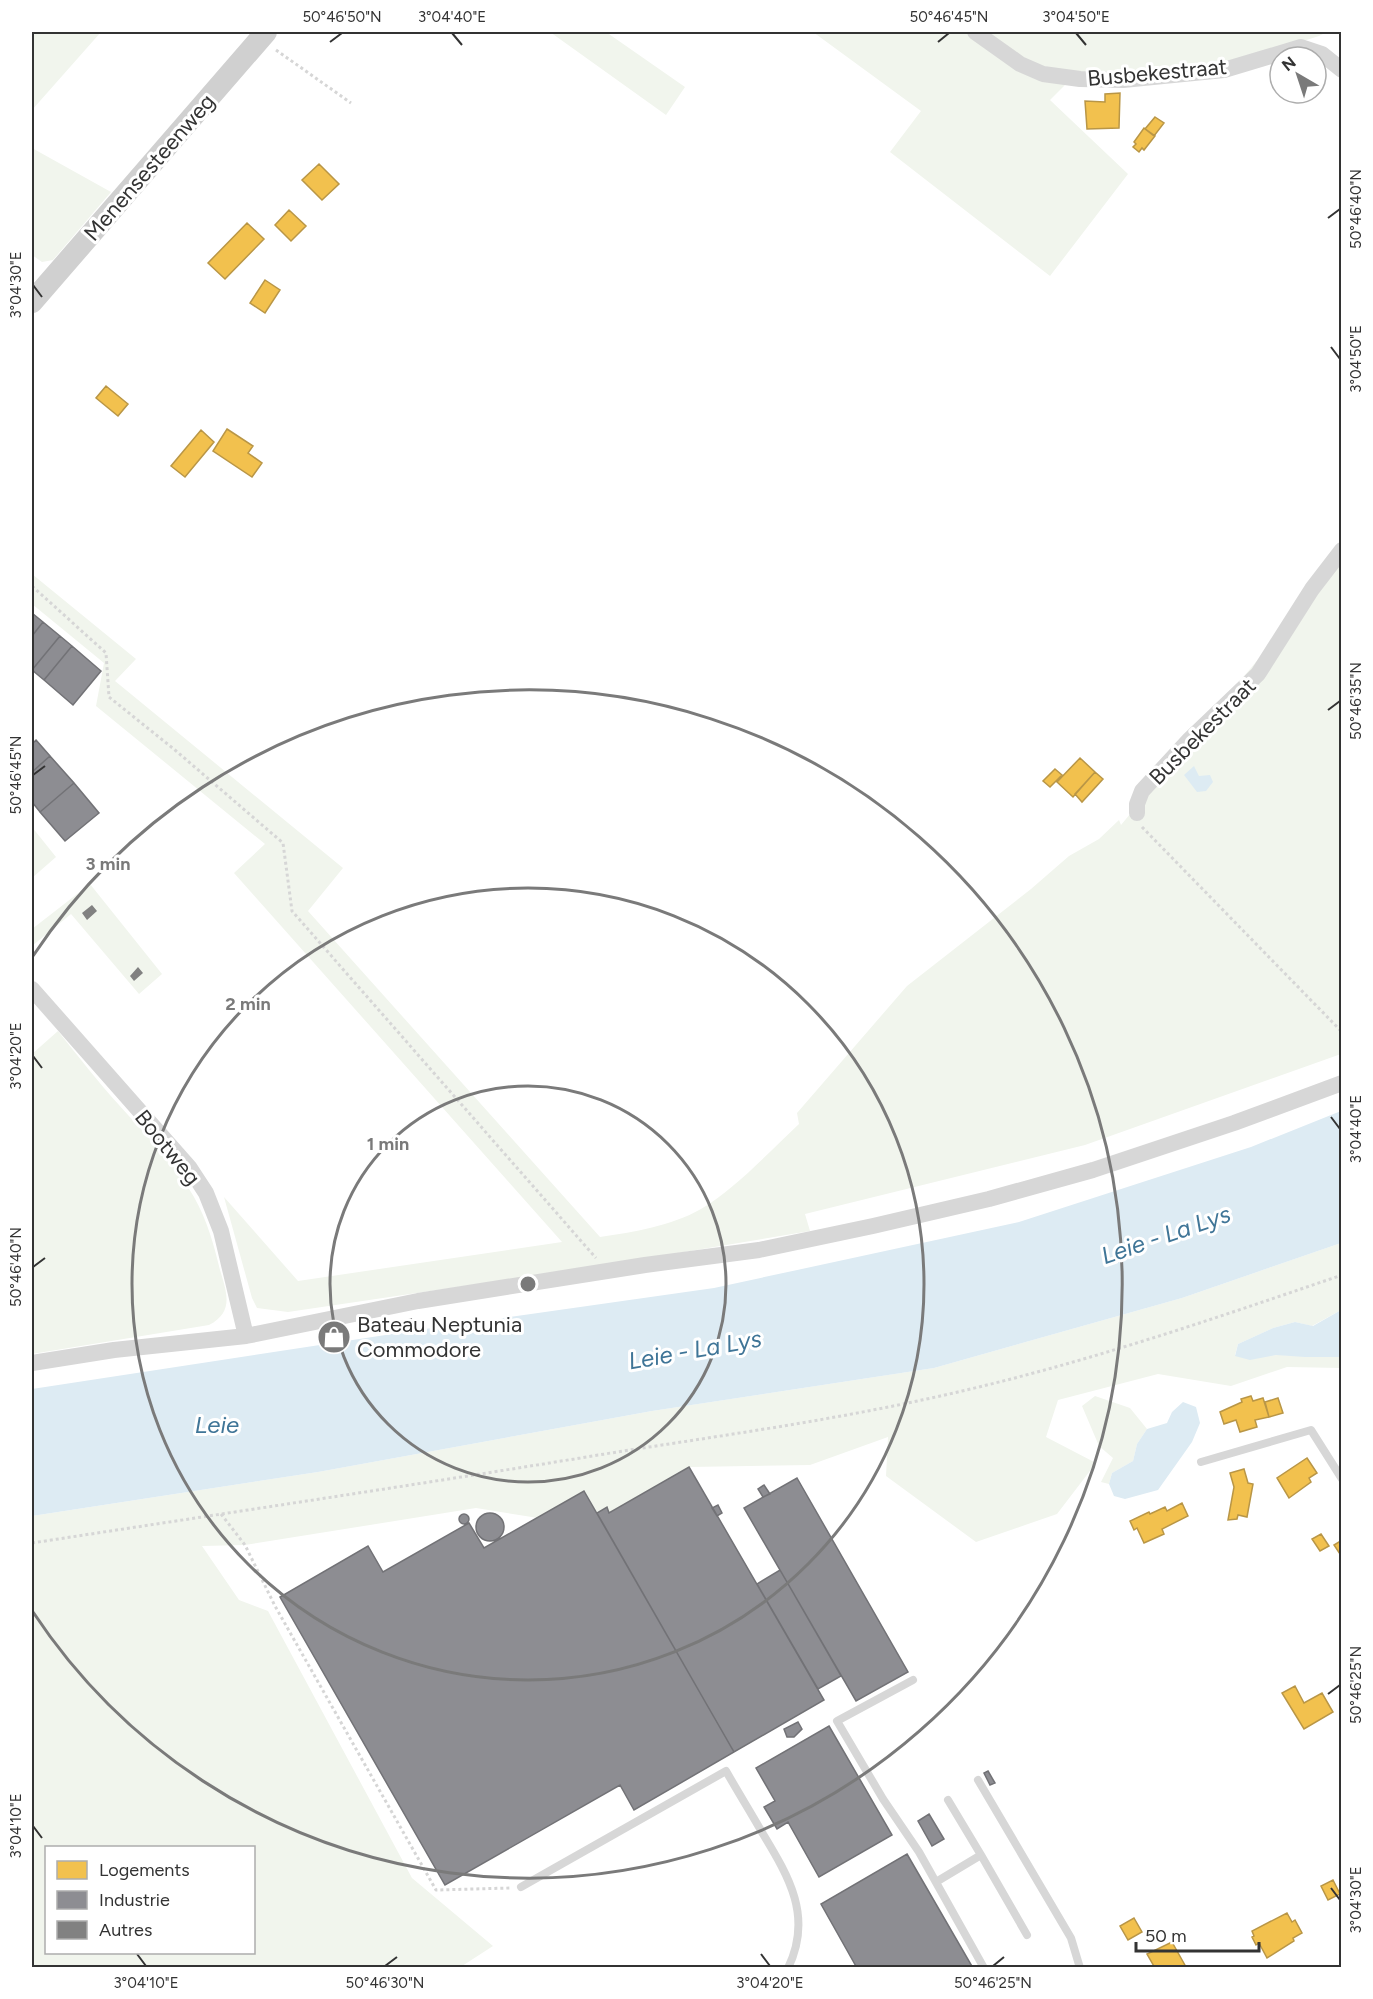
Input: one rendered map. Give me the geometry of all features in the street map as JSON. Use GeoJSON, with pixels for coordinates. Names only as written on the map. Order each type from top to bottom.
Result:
{"type":"FeatureCollection","features":[{"type":"Feature","properties":{"kind":"street","name":"Busbekestraat"},"geometry":{"type":"LineString","coordinates":[[975,32],[1020,64],[1043,74],[1080,79],[1123,80],[1224,70],[1301,47],[1322,54],[1341,70]]}},
{"type":"Feature","properties":{"kind":"street","name":"Menensesteenweg"},"geometry":{"type":"LineString","coordinates":[[32,302],[263,35]]}},
{"type":"Feature","properties":{"kind":"street","name":"Busbekestraat"},"geometry":{"type":"LineString","coordinates":[[1137,813],[1137,804],[1142,791],[1190,739],[1258,674],[1312,589],[1341,550]]}},
{"type":"Feature","properties":{"kind":"street","name":"Bootweg"},"geometry":{"type":"LineString","coordinates":[[32,989],[189,1167],[206,1193],[221,1231],[246,1336]]}},
{"type":"Feature","properties":{"kind":"street"},"geometry":{"type":"LineString","coordinates":[[32,1363],[114,1350],[246,1336],[418,1301],[759,1250],[873,1226],[989,1199],[1093,1170],[1191,1138],[1341,1083]]}},
{"type":"Feature","properties":{"kind":"lane"},"geometry":{"type":"LineString","coordinates":[[1201,1462],[1311,1430],[1341,1479]]}},
{"type":"Feature","properties":{"kind":"lane"},"geometry":{"type":"LineString","coordinates":[[913,1680],[837,1721],[878,1792],[919,1852],[984,1968]]}},
{"type":"Feature","properties":{"kind":"lane"},"geometry":{"type":"LineString","coordinates":[[521,1887],[726,1771],[791,1884],[798,1915],[798,1938],[788,1968]]}},
{"type":"Feature","properties":{"kind":"lane"},"geometry":{"type":"LineString","coordinates":[[978,1780],[1071,1938],[1080,1968]]}},
{"type":"Feature","properties":{"kind":"lane"},"geometry":{"type":"LineString","coordinates":[[948,1800],[1027,1935]]}},
{"type":"Feature","properties":{"kind":"lane"},"geometry":{"type":"LineString","coordinates":[[936,1882],[981,1856]]}},
{"type":"Feature","properties":{"kind":"path"},"geometry":{"type":"LineString","coordinates":[[263,35],[351,103]]}},
{"type":"Feature","properties":{"kind":"path"},"geometry":{"type":"LineString","coordinates":[[32,586],[106,653],[109,697],[175,750],[283,843],[292,911],[588,1247],[606,1272]]}},
{"type":"Feature","properties":{"kind":"path"},"geometry":{"type":"LineString","coordinates":[[1137,813],[1142,828],[1341,1032]]}},
{"type":"Feature","properties":{"kind":"path"},"geometry":{"type":"LineString","coordinates":[[32,1543],[417,1485],[844,1416],[940,1395],[1079,1360],[1173,1333],[1341,1275]]}},
{"type":"Feature","properties":{"kind":"path"},"geometry":{"type":"LineString","coordinates":[[221,1514],[245,1545],[275,1606],[436,1890],[521,1887]]}},
{"type":"Feature","properties":{"kind":"shaded area"},"geometry":{"type":"Polygon","coordinates":[[[32,32],[101,32],[32,110],[32,32]]]}},
{"type":"Feature","properties":{"kind":"shaded area"},"geometry":{"type":"Polygon","coordinates":[[[550,32],[606,32],[685,87],[666,115],[550,32]]]}},
{"type":"Feature","properties":{"kind":"shaded area"},"geometry":{"type":"Polygon","coordinates":[[[813,32],[969,32],[1067,83],[1050,100],[1128,174],[1050,276],[890,152],[921,111],[813,32]]]}},
{"type":"Feature","properties":{"kind":"shaded area"},"geometry":{"type":"Polygon","coordinates":[[[985,32],[1327,32],[1291,45],[1268,45],[1268,52],[1260,55],[1200,67],[1085,74],[1032,64],[985,32]]]}},
{"type":"Feature","properties":{"kind":"shaded area"},"geometry":{"type":"Polygon","coordinates":[[[32,148],[111,192],[53,260],[42,262],[32,255],[32,148]]]}},
{"type":"Feature","properties":{"kind":"shaded area"},"geometry":{"type":"Polygon","coordinates":[[[1341,559],[1341,1054],[1085,1145],[805,1214],[810,1231],[594,1267],[288,1312],[257,1308],[252,1298],[224,1197],[298,1281],[562,1242],[234,873],[265,844],[96,706],[104,663],[32,604],[32,574],[136,659],[115,681],[343,868],[308,911],[600,1237],[652,1228],[689,1215],[714,1201],[752,1169],[799,1124],[797,1113],[907,986],[1031,889],[1069,856],[1099,839],[1119,820],[1121,825],[1341,559]]]}},
{"type":"Feature","properties":{"kind":"shaded area"},"geometry":{"type":"Polygon","coordinates":[[[32,827],[56,857],[32,878],[32,827]]]}},
{"type":"Feature","properties":{"kind":"shaded area"},"geometry":{"type":"Polygon","coordinates":[[[90,884],[162,974],[139,994],[71,914],[32,946],[32,929],[90,884]]]}},
{"type":"Feature","properties":{"kind":"shaded area"},"geometry":{"type":"Polygon","coordinates":[[[58,1031],[103,1087],[169,1161],[199,1206],[213,1242],[226,1294],[222,1314],[209,1325],[32,1354],[32,1054],[58,1031]]]}},
{"type":"Feature","properties":{"kind":"shaded area"},"geometry":{"type":"Polygon","coordinates":[[[1341,1243],[1341,1310],[1312,1326],[1295,1322],[1273,1328],[1238,1344],[1235,1355],[1252,1358],[1272,1355],[1341,1357],[1341,1368],[1287,1367],[1231,1386],[1158,1374],[1058,1400],[1046,1437],[1096,1463],[1057,1514],[976,1542],[886,1476],[888,1437],[810,1465],[689,1467],[609,1513],[606,1508],[597,1513],[584,1491],[538,1518],[476,1508],[245,1545],[202,1546],[239,1600],[268,1611],[412,1878],[493,1946],[459,1968],[32,1968],[32,1516],[318,1472],[652,1411],[934,1368],[1182,1298],[1341,1243]]]}},
{"type":"Feature","properties":{"kind":"shaded area"},"geometry":{"type":"Polygon","coordinates":[[[1095,1396],[1130,1408],[1147,1429],[1137,1444],[1133,1461],[1112,1473],[1109,1484],[1101,1482],[1113,1458],[1099,1446],[1082,1406],[1095,1396]]]}},
{"type":"Feature","properties":{"kind":"water"},"geometry":{"type":"Polygon","coordinates":[[[1194,766],[1199,776],[1210,775],[1213,782],[1206,791],[1197,792],[1184,775],[1194,766]]]}},
{"type":"Feature","properties":{"kind":"water","name":"Leie"},"geometry":{"type":"Polygon","coordinates":[[[1341,1111],[1341,1243],[1182,1298],[934,1368],[652,1411],[318,1472],[32,1516],[32,1389],[714,1288],[1019,1222],[1251,1147],[1341,1111]]]}},
{"type":"Feature","properties":{"kind":"water"},"geometry":{"type":"Polygon","coordinates":[[[1341,1310],[1341,1357],[1276,1355],[1250,1360],[1235,1356],[1238,1344],[1273,1328],[1295,1322],[1313,1326],[1341,1310]]]}},
{"type":"Feature","properties":{"kind":"water"},"geometry":{"type":"Polygon","coordinates":[[[1183,1402],[1196,1407],[1200,1423],[1192,1442],[1158,1490],[1125,1499],[1114,1496],[1109,1484],[1112,1473],[1133,1461],[1137,1444],[1147,1429],[1167,1423],[1172,1412],[1183,1402]]]}},
{"type":"Feature","properties":{"kind":"building: Logements"},"geometry":{"type":"Polygon","coordinates":[[[1120,93],[1119,128],[1087,129],[1085,101],[1105,102],[1105,94],[1120,93]]]}},
{"type":"Feature","properties":{"kind":"building: Logements"},"geometry":{"type":"Polygon","coordinates":[[[1155,117],[1164,123],[1154,136],[1145,129],[1155,117]]]}},
{"type":"Feature","properties":{"kind":"building: Logements"},"geometry":{"type":"Polygon","coordinates":[[[1144,128],[1155,136],[1144,150],[1142,148],[1139,152],[1133,147],[1136,144],[1134,142],[1144,128]]]}},
{"type":"Feature","properties":{"kind":"building: Logements"},"geometry":{"type":"Polygon","coordinates":[[[319,164],[339,184],[322,200],[302,180],[319,164]]]}},
{"type":"Feature","properties":{"kind":"building: Logements"},"geometry":{"type":"Polygon","coordinates":[[[289,210],[306,226],[291,241],[275,225],[289,210]]]}},
{"type":"Feature","properties":{"kind":"building: Logements"},"geometry":{"type":"Polygon","coordinates":[[[247,223],[264,239],[225,279],[208,263],[247,223]]]}},
{"type":"Feature","properties":{"kind":"building: Logements"},"geometry":{"type":"Polygon","coordinates":[[[265,280],[280,290],[265,313],[250,303],[265,280]]]}},
{"type":"Feature","properties":{"kind":"building: Logements"},"geometry":{"type":"Polygon","coordinates":[[[106,386],[128,404],[118,416],[96,398],[106,386]]]}},
{"type":"Feature","properties":{"kind":"building: Logements"},"geometry":{"type":"Polygon","coordinates":[[[227,429],[253,446],[248,453],[262,463],[252,477],[213,451],[227,429]]]}},
{"type":"Feature","properties":{"kind":"building: Logements"},"geometry":{"type":"Polygon","coordinates":[[[201,430],[214,442],[185,477],[171,466],[201,430]]]}},
{"type":"Feature","properties":{"kind":"building: Logements"},"geometry":{"type":"Polygon","coordinates":[[[1080,758],[1095,772],[1073,797],[1057,782],[1080,758]]]}},
{"type":"Feature","properties":{"kind":"building: Logements"},"geometry":{"type":"Polygon","coordinates":[[[1055,769],[1062,775],[1050,787],[1043,781],[1055,769]]]}},
{"type":"Feature","properties":{"kind":"building: Logements"},"geometry":{"type":"Polygon","coordinates":[[[1095,772],[1103,779],[1082,802],[1075,794],[1095,772]]]}},
{"type":"Feature","properties":{"kind":"building: Logements"},"geometry":{"type":"Polygon","coordinates":[[[1251,1396],[1253,1401],[1263,1398],[1269,1417],[1255,1420],[1257,1427],[1240,1432],[1236,1420],[1224,1424],[1220,1412],[1242,1402],[1241,1399],[1251,1396]]]}},
{"type":"Feature","properties":{"kind":"building: Logements"},"geometry":{"type":"Polygon","coordinates":[[[1278,1398],[1283,1413],[1269,1417],[1265,1402],[1278,1398]]]}},
{"type":"Feature","properties":{"kind":"building: Logements"},"geometry":{"type":"Polygon","coordinates":[[[1307,1458],[1317,1473],[1309,1478],[1311,1482],[1289,1498],[1277,1478],[1307,1458]]]}},
{"type":"Feature","properties":{"kind":"building: Logements"},"geometry":{"type":"Polygon","coordinates":[[[1244,1469],[1248,1483],[1253,1484],[1247,1517],[1238,1515],[1237,1519],[1228,1520],[1234,1487],[1230,1473],[1244,1469]]]}},
{"type":"Feature","properties":{"kind":"building: Logements"},"geometry":{"type":"Polygon","coordinates":[[[1182,1503],[1188,1516],[1162,1529],[1164,1534],[1144,1543],[1137,1528],[1134,1530],[1130,1521],[1165,1507],[1167,1511],[1182,1503]]]}},
{"type":"Feature","properties":{"kind":"building: Logements"},"geometry":{"type":"Polygon","coordinates":[[[1321,1534],[1329,1546],[1320,1551],[1312,1539],[1321,1534]]]}},
{"type":"Feature","properties":{"kind":"building: Logements"},"geometry":{"type":"Polygon","coordinates":[[[1342,1540],[1342,1557],[1334,1545],[1342,1540]]]}},
{"type":"Feature","properties":{"kind":"building: Logements"},"geometry":{"type":"Polygon","coordinates":[[[1295,1686],[1304,1703],[1322,1693],[1333,1712],[1304,1729],[1282,1693],[1295,1686]]]}},
{"type":"Feature","properties":{"kind":"building: Logements"},"geometry":{"type":"Polygon","coordinates":[[[1333,1880],[1340,1894],[1328,1900],[1321,1886],[1333,1880]]]}},
{"type":"Feature","properties":{"kind":"building: Logements"},"geometry":{"type":"Polygon","coordinates":[[[1287,1913],[1292,1922],[1295,1920],[1302,1933],[1293,1938],[1294,1941],[1267,1958],[1259,1943],[1256,1945],[1252,1931],[1287,1913]]]}},
{"type":"Feature","properties":{"kind":"building: Logements"},"geometry":{"type":"Polygon","coordinates":[[[1134,1918],[1142,1932],[1128,1940],[1120,1926],[1134,1918]]]}},
{"type":"Feature","properties":{"kind":"building: Logements"},"geometry":{"type":"Polygon","coordinates":[[[1172,1942],[1186,1967],[1155,1968],[1147,1954],[1172,1942]]]}},
{"type":"Feature","properties":{"kind":"building: Industrie"},"geometry":{"type":"Polygon","coordinates":[[[32,613],[43,622],[32,636],[32,613]]]}},
{"type":"Feature","properties":{"kind":"building: Industrie"},"geometry":{"type":"Polygon","coordinates":[[[43,622],[60,636],[32,670],[32,636],[43,622]]]}},
{"type":"Feature","properties":{"kind":"building: Industrie"},"geometry":{"type":"Polygon","coordinates":[[[60,636],[72,646],[44,680],[32,670],[60,636]]]}},
{"type":"Feature","properties":{"kind":"building: Industrie"},"geometry":{"type":"Polygon","coordinates":[[[72,646],[101,671],[73,705],[44,680],[72,646]]]}},
{"type":"Feature","properties":{"kind":"building: Industrie"},"geometry":{"type":"Polygon","coordinates":[[[36,740],[50,756],[32,772],[32,744],[36,740]]]}},
{"type":"Feature","properties":{"kind":"building: Industrie"},"geometry":{"type":"Polygon","coordinates":[[[50,756],[74,783],[40,812],[32,802],[32,772],[50,756]]]}},
{"type":"Feature","properties":{"kind":"building: Industrie"},"geometry":{"type":"Polygon","coordinates":[[[74,783],[99,813],[65,841],[40,812],[74,783]]]}},
{"type":"Feature","properties":{"kind":"building: Industrie"},"geometry":{"type":"Polygon","coordinates":[[[689,1467],[824,1700],[734,1752],[597,1513],[607,1507],[609,1513],[689,1467]]]}},
{"type":"Feature","properties":{"kind":"building: Industrie"},"geometry":{"type":"Polygon","coordinates":[[[797,1478],[908,1672],[856,1701],[744,1508],[797,1478]]]}},
{"type":"Feature","properties":{"kind":"building: Industrie"},"geometry":{"type":"Polygon","coordinates":[[[764,1485],[770,1494],[763,1497],[758,1489],[764,1485]]]}},
{"type":"Feature","properties":{"kind":"building: Industrie"},"geometry":{"type":"Polygon","coordinates":[[[584,1491],[734,1752],[634,1810],[620,1785],[445,1885],[280,1597],[368,1546],[383,1572],[469,1523],[484,1548],[584,1491]]]}},
{"type":"Feature","properties":{"kind":"building: Industrie"},"geometry":{"type":"Polygon","coordinates":[[[718,1505],[722,1513],[717,1516],[712,1508],[718,1505]]]}},
{"type":"Feature","properties":{"kind":"building: Industrie"},"geometry":{"type":"Polygon","coordinates":[[[490,1513],[500,1517],[504,1527],[500,1537],[490,1541],[480,1537],[476,1527],[480,1517],[490,1513]]]}},
{"type":"Feature","properties":{"kind":"building: Industrie"},"geometry":{"type":"Polygon","coordinates":[[[464,1514],[469,1519],[464,1524],[459,1519],[464,1514]]]}},
{"type":"Feature","properties":{"kind":"building: Industrie"},"geometry":{"type":"Polygon","coordinates":[[[780,1570],[841,1676],[818,1689],[757,1584],[780,1570]]]}},
{"type":"Feature","properties":{"kind":"building: Industrie"},"geometry":{"type":"Polygon","coordinates":[[[798,1722],[802,1729],[794,1737],[787,1737],[784,1729],[798,1722]]]}},
{"type":"Feature","properties":{"kind":"building: Industrie"},"geometry":{"type":"Polygon","coordinates":[[[829,1726],[892,1835],[819,1877],[788,1822],[777,1829],[764,1807],[775,1801],[756,1768],[829,1726]]]}},
{"type":"Feature","properties":{"kind":"building: Industrie"},"geometry":{"type":"Polygon","coordinates":[[[988,1771],[995,1783],[990,1785],[984,1773],[988,1771]]]}},
{"type":"Feature","properties":{"kind":"building: Industrie"},"geometry":{"type":"Polygon","coordinates":[[[929,1814],[944,1839],[932,1846],[918,1821],[929,1814]]]}},
{"type":"Feature","properties":{"kind":"building: Industrie"},"geometry":{"type":"Polygon","coordinates":[[[907,1854],[973,1968],[857,1968],[821,1904],[907,1854]]]}},
{"type":"Feature","properties":{"kind":"building: Autres"},"geometry":{"type":"Polygon","coordinates":[[[92,905],[97,911],[87,920],[82,913],[92,905]]]}},
{"type":"Feature","properties":{"kind":"building: Autres"},"geometry":{"type":"Polygon","coordinates":[[[138,967],[143,973],[134,981],[130,976],[138,967]]]}},
{"type":"Feature","properties":{"kind":"building: Autres"},"geometry":{"type":"Polygon","coordinates":[[[412,1318],[413,1327],[399,1329],[398,1321],[412,1318]]]}},
{"type":"Feature","properties":{"kind":"place","name":"Bateau Neptunia Commodore"},"geometry":{"type":"Point","coordinates":[334,1337]}},
{"type":"Feature","properties":{"kind":"water label","name":"Leie - La Lys"},"geometry":{"type":"Point","coordinates":[1166,1235]}},
{"type":"Feature","properties":{"kind":"water label","name":"Leie - La Lys"},"geometry":{"type":"Point","coordinates":[695,1350]}}]}
